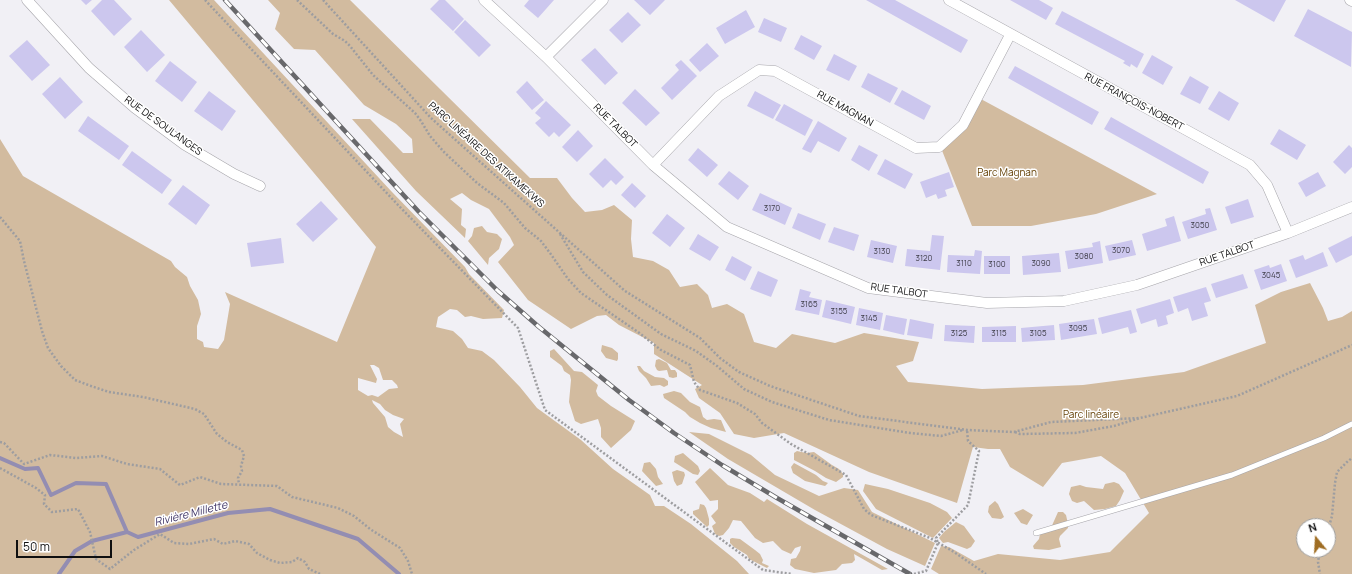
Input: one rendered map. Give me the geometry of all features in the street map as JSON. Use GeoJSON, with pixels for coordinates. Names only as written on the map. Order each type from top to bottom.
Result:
{"type":"FeatureCollection","features":[{"type":"Feature","properties":{"kind":"street","name":"RUE DE SOULANGES"},"geometry":{"type":"LineString","coordinates":[[27,0],[89,68],[135,108],[185,144],[234,174],[260,186]]}},
{"type":"Feature","properties":{"kind":"street","name":"RUE TALBOT"},"geometry":{"type":"LineString","coordinates":[[484,0],[546,57],[653,165],[727,227],[868,288],[987,303],[1064,301],[1137,285],[1288,233],[1352,207]]}},
{"type":"Feature","properties":{"kind":"street"},"geometry":{"type":"LineString","coordinates":[[546,57],[603,0]]}},
{"type":"Feature","properties":{"kind":"street","name":"RUE FRANÇOIS-NOBERT"},"geometry":{"type":"LineString","coordinates":[[949,0],[1010,35],[1250,165],[1267,185],[1288,233]]}},
{"type":"Feature","properties":{"kind":"street","name":"RUE MAGNAN"},"geometry":{"type":"LineString","coordinates":[[653,165],[719,96],[759,70],[775,71],[916,148],[939,147],[962,124],[1010,35]]}},
{"type":"Feature","properties":{"kind":"lane"},"geometry":{"type":"LineString","coordinates":[[1036,533],[1232,475],[1324,438],[1352,424]]}},
{"type":"Feature","properties":{"kind":"path"},"geometry":{"type":"LineString","coordinates":[[205,0],[393,199],[518,328],[545,410],[762,570],[792,574]]}},
{"type":"Feature","properties":{"kind":"path"},"geometry":{"type":"LineString","coordinates":[[297,0],[333,34],[345,41],[373,75],[415,113],[430,136],[444,152],[477,183],[504,203],[525,228],[540,241],[568,279],[581,293],[638,332],[661,350],[690,365],[694,382],[700,390],[737,403],[755,414],[762,423],[791,444],[846,475],[864,509],[871,515],[930,538],[986,574]]}},
{"type":"Feature","properties":{"kind":"path","name":"PARC LINÉAIRE DES ATIKAMEKWS"},"geometry":{"type":"LineString","coordinates":[[323,0],[431,118],[558,232],[625,291],[700,338],[720,358],[739,372],[770,386],[860,416],[966,430],[1014,432],[1051,422],[1140,418]]}},
{"type":"Feature","properties":{"kind":"path"},"geometry":{"type":"LineString","coordinates":[[0,217],[20,241],[36,313],[48,348],[61,366],[75,380],[91,386],[109,392],[142,397],[195,409],[204,414],[217,434],[227,442],[242,450],[244,456],[241,466],[242,471],[238,478],[239,484]]}},
{"type":"Feature","properties":{"kind":"path","name":"PARC LINÉAIRE DES ATIKAMEKWS"},"geometry":{"type":"LineString","coordinates":[[558,232],[583,272],[607,295],[661,334],[696,351],[717,366],[744,389],[772,402],[829,420],[910,433],[941,436],[966,430]]}},
{"type":"Feature","properties":{"kind":"path","name":"PARC LINÉAIRE DES ATIKAMEKWS"},"geometry":{"type":"LineString","coordinates":[[1014,432],[1020,434],[1075,433],[1114,426],[1140,418],[1237,396],[1352,345]]}},
{"type":"Feature","properties":{"kind":"path"},"geometry":{"type":"LineString","coordinates":[[914,574],[926,571],[938,543],[936,538],[968,505],[979,451],[968,441],[966,430]]}},
{"type":"Feature","properties":{"kind":"path"},"geometry":{"type":"LineString","coordinates":[[0,442],[4,443],[24,464],[50,455],[76,458],[102,456],[127,464],[160,468],[180,485],[200,477],[221,484],[277,486],[292,497],[338,508],[354,516],[370,529],[400,548],[408,561],[412,574]]}},
{"type":"Feature","properties":{"kind":"path"},"geometry":{"type":"LineString","coordinates":[[1331,518],[1335,483],[1338,472],[1352,458]]}},
{"type":"Feature","properties":{"kind":"path"},"geometry":{"type":"LineString","coordinates":[[0,468],[36,488],[45,495],[44,504],[52,512],[78,509],[92,538],[96,559],[110,569],[134,550],[160,534],[174,543],[189,544],[214,539],[223,544],[235,541],[242,542],[250,544],[257,553],[280,564],[292,562],[298,558],[305,562],[309,569],[320,574]]}},
{"type":"Feature","properties":{"kind":"path"},"geometry":{"type":"LineString","coordinates":[[1319,558],[1320,574]]}},
{"type":"Feature","properties":{"kind":"green space"},"geometry":{"type":"Polygon","coordinates":[[[169,0],[214,0],[504,310],[502,318],[483,319],[471,316],[465,317],[457,310],[450,309],[438,317],[436,327],[453,331],[462,339],[468,348],[482,351],[494,360],[520,387],[537,408],[581,440],[613,469],[650,495],[655,506],[664,506],[691,524],[737,561],[749,574],[0,574],[0,139],[23,176],[171,261],[175,267],[187,277],[198,300],[201,314],[197,326],[197,339],[203,342],[204,347],[218,349],[224,340],[230,304],[225,292],[337,342],[376,247],[169,0]],[[370,365],[377,379],[376,383],[358,378],[358,390],[368,396],[372,395],[378,397],[389,389],[398,388],[392,380],[383,380],[379,368],[374,365],[370,365]],[[372,400],[385,417],[388,427],[403,437],[400,424],[404,419],[393,415],[385,410],[380,404],[372,400]]]}},
{"type":"Feature","properties":{"kind":"green space","name":"Parc linéaire"},"geometry":{"type":"Polygon","coordinates":[[[268,0],[350,0],[530,178],[557,178],[585,212],[602,210],[614,205],[632,220],[631,239],[633,257],[653,261],[669,270],[680,287],[697,284],[708,295],[712,308],[727,304],[744,314],[754,342],[776,348],[792,334],[835,343],[864,333],[919,342],[913,361],[896,366],[908,382],[982,389],[1083,385],[1184,372],[1266,343],[1255,305],[1281,292],[1310,283],[1328,321],[1342,317],[1352,311],[1352,574],[939,574],[931,569],[941,546],[949,547],[974,561],[998,554],[1060,560],[1110,552],[1149,513],[1125,473],[1101,456],[1062,463],[1043,487],[1010,467],[1000,449],[973,447],[957,503],[869,472],[784,433],[754,438],[734,434],[720,413],[699,398],[695,389],[702,385],[654,354],[654,343],[619,325],[606,315],[597,316],[571,329],[528,300],[498,262],[514,245],[510,237],[489,209],[471,200],[462,193],[450,199],[462,209],[461,225],[466,229],[465,238],[416,191],[352,119],[370,119],[403,153],[413,153],[412,139],[396,124],[364,105],[315,50],[294,49],[275,29],[280,13],[268,0]]]}},
{"type":"Feature","properties":{"kind":"green space","name":"Parc Magnan"},"geometry":{"type":"Polygon","coordinates":[[[979,98],[1157,194],[1096,214],[1031,226],[972,226],[941,148],[979,98]]]}},
{"type":"Feature","properties":{"kind":"green space"},"geometry":{"type":"Polygon","coordinates":[[[482,226],[487,232],[497,234],[502,239],[499,249],[489,258],[488,265],[468,241],[472,236],[474,228],[482,226]]]}},
{"type":"Feature","properties":{"kind":"green space"},"geometry":{"type":"Polygon","coordinates":[[[602,345],[612,348],[618,353],[617,361],[606,358],[601,351],[602,345]]]}},
{"type":"Feature","properties":{"kind":"green space"},"geometry":{"type":"Polygon","coordinates":[[[554,349],[574,371],[582,372],[598,385],[596,391],[598,396],[635,421],[631,430],[611,448],[601,437],[601,428],[598,419],[581,424],[575,421],[569,402],[570,375],[564,371],[562,366],[550,357],[550,351],[554,349]]]}},
{"type":"Feature","properties":{"kind":"green space"},"geometry":{"type":"Polygon","coordinates":[[[659,359],[667,363],[671,370],[675,370],[677,377],[669,377],[667,370],[657,370],[655,366],[656,360],[659,359]]]}},
{"type":"Feature","properties":{"kind":"green space"},"geometry":{"type":"Polygon","coordinates":[[[637,366],[640,366],[644,371],[655,377],[664,378],[668,381],[668,385],[664,387],[660,385],[651,386],[639,371],[637,366]]]}},
{"type":"Feature","properties":{"kind":"green space"},"geometry":{"type":"Polygon","coordinates":[[[674,391],[681,393],[690,402],[700,407],[703,417],[707,420],[721,420],[726,432],[700,423],[664,398],[663,394],[674,391]]]}},
{"type":"Feature","properties":{"kind":"green space"},"geometry":{"type":"Polygon","coordinates":[[[689,432],[709,434],[751,455],[775,475],[819,496],[844,488],[858,490],[872,512],[935,543],[925,566],[887,549],[815,510],[728,459],[689,432]]]}},
{"type":"Feature","properties":{"kind":"green space"},"geometry":{"type":"Polygon","coordinates":[[[797,451],[806,453],[814,452],[839,469],[843,474],[843,477],[836,482],[794,460],[794,453],[797,451]]]}},
{"type":"Feature","properties":{"kind":"green space"},"geometry":{"type":"Polygon","coordinates":[[[683,453],[698,466],[700,471],[698,475],[693,474],[674,462],[675,456],[683,453]]]}},
{"type":"Feature","properties":{"kind":"green space"},"geometry":{"type":"Polygon","coordinates":[[[650,462],[656,469],[658,477],[663,484],[656,486],[642,471],[644,463],[650,462]]]}},
{"type":"Feature","properties":{"kind":"green space"},"geometry":{"type":"Polygon","coordinates":[[[794,463],[828,483],[825,486],[805,481],[793,473],[791,467],[794,463]]]}},
{"type":"Feature","properties":{"kind":"green space"},"geometry":{"type":"Polygon","coordinates":[[[710,468],[728,485],[750,493],[764,502],[767,499],[807,524],[888,569],[882,570],[854,554],[855,560],[852,563],[842,564],[836,570],[814,573],[795,569],[790,565],[791,559],[796,558],[801,546],[795,548],[791,554],[782,550],[773,541],[763,543],[755,538],[741,521],[733,520],[723,535],[719,536],[715,534],[712,526],[716,523],[711,516],[718,509],[718,500],[710,501],[695,482],[710,468]]]}},
{"type":"Feature","properties":{"kind":"green space"},"geometry":{"type":"Polygon","coordinates":[[[677,470],[684,472],[685,475],[682,484],[677,486],[672,472],[677,470]]]}},
{"type":"Feature","properties":{"kind":"green space"},"geometry":{"type":"Polygon","coordinates":[[[1114,482],[1119,484],[1124,491],[1116,506],[1105,509],[1094,510],[1084,501],[1077,503],[1072,501],[1069,494],[1071,487],[1080,485],[1103,489],[1105,484],[1114,482]]]}},
{"type":"Feature","properties":{"kind":"green space"},"geometry":{"type":"Polygon","coordinates":[[[865,484],[888,489],[930,503],[947,512],[952,518],[933,538],[876,509],[863,491],[865,484]]]}},
{"type":"Feature","properties":{"kind":"green space"},"geometry":{"type":"Polygon","coordinates":[[[995,501],[1004,517],[1001,519],[992,518],[988,512],[989,506],[995,501]]]}},
{"type":"Feature","properties":{"kind":"green space"},"geometry":{"type":"Polygon","coordinates":[[[700,504],[704,505],[706,508],[709,519],[709,525],[707,527],[693,514],[693,511],[699,509],[700,504]]]}},
{"type":"Feature","properties":{"kind":"green space"},"geometry":{"type":"Polygon","coordinates":[[[1023,509],[1033,515],[1027,525],[1021,523],[1014,513],[1023,509]]]}},
{"type":"Feature","properties":{"kind":"green space"},"geometry":{"type":"Polygon","coordinates":[[[1058,512],[1063,512],[1066,515],[1068,524],[1068,528],[1059,539],[1061,547],[1049,550],[1034,549],[1033,546],[1039,539],[1040,534],[1050,530],[1058,512]]]}},
{"type":"Feature","properties":{"kind":"green space"},"geometry":{"type":"Polygon","coordinates":[[[956,522],[964,526],[975,541],[971,547],[967,549],[948,542],[943,543],[939,538],[956,522]]]}},
{"type":"Feature","properties":{"kind":"green space"},"geometry":{"type":"Polygon","coordinates":[[[730,539],[740,539],[755,550],[760,554],[763,560],[762,563],[769,566],[767,568],[749,559],[747,555],[730,543],[730,539]]]}},
{"type":"Feature","properties":{"kind":"building"},"geometry":{"type":"Polygon","coordinates":[[[81,0],[92,0],[86,5],[81,0]]]}},
{"type":"Feature","properties":{"kind":"building"},"geometry":{"type":"Polygon","coordinates":[[[102,0],[114,0],[132,19],[114,36],[91,11],[102,0]]]}},
{"type":"Feature","properties":{"kind":"building"},"geometry":{"type":"Polygon","coordinates":[[[439,0],[445,0],[464,19],[453,31],[430,9],[439,0]]]}},
{"type":"Feature","properties":{"kind":"building"},"geometry":{"type":"Polygon","coordinates":[[[529,0],[554,0],[538,18],[524,6],[529,0]]]}},
{"type":"Feature","properties":{"kind":"building"},"geometry":{"type":"Polygon","coordinates":[[[634,0],[665,0],[650,15],[634,0]]]}},
{"type":"Feature","properties":{"kind":"building"},"geometry":{"type":"Polygon","coordinates":[[[866,0],[895,0],[968,40],[961,53],[866,0]]]}},
{"type":"Feature","properties":{"kind":"building"},"geometry":{"type":"Polygon","coordinates":[[[1010,0],[1039,0],[1053,8],[1046,20],[1010,0]]]}},
{"type":"Feature","properties":{"kind":"building"},"geometry":{"type":"Polygon","coordinates":[[[1235,0],[1286,0],[1274,22],[1235,0]]]}},
{"type":"Feature","properties":{"kind":"building"},"geometry":{"type":"Polygon","coordinates":[[[1308,9],[1352,32],[1351,67],[1294,36],[1308,9]]]}},
{"type":"Feature","properties":{"kind":"building"},"geometry":{"type":"Polygon","coordinates":[[[746,10],[755,27],[725,44],[716,28],[746,10]]]}},
{"type":"Feature","properties":{"kind":"building"},"geometry":{"type":"Polygon","coordinates":[[[1062,11],[1144,54],[1137,68],[1131,64],[1130,67],[1123,63],[1125,61],[1055,24],[1062,11]]]}},
{"type":"Feature","properties":{"kind":"building"},"geometry":{"type":"Polygon","coordinates":[[[628,12],[641,25],[622,43],[609,30],[628,12]]]}},
{"type":"Feature","properties":{"kind":"building"},"geometry":{"type":"Polygon","coordinates":[[[764,18],[787,28],[781,42],[758,32],[764,18]]]}},
{"type":"Feature","properties":{"kind":"building"},"geometry":{"type":"Polygon","coordinates":[[[465,20],[491,45],[479,57],[454,32],[465,20]]]}},
{"type":"Feature","properties":{"kind":"building"},"geometry":{"type":"Polygon","coordinates":[[[141,30],[165,55],[147,72],[124,47],[141,30]]]}},
{"type":"Feature","properties":{"kind":"building"},"geometry":{"type":"Polygon","coordinates":[[[801,35],[822,46],[814,60],[794,49],[801,35]]]}},
{"type":"Feature","properties":{"kind":"building"},"geometry":{"type":"Polygon","coordinates":[[[27,40],[50,65],[32,81],[9,56],[27,40]]]}},
{"type":"Feature","properties":{"kind":"building"},"geometry":{"type":"Polygon","coordinates":[[[707,43],[719,56],[700,72],[689,60],[707,43]]]}},
{"type":"Feature","properties":{"kind":"building"},"geometry":{"type":"Polygon","coordinates":[[[595,48],[618,73],[605,85],[581,60],[595,48]]]}},
{"type":"Feature","properties":{"kind":"building"},"geometry":{"type":"Polygon","coordinates":[[[834,54],[857,66],[849,81],[826,70],[834,54]]]}},
{"type":"Feature","properties":{"kind":"building"},"geometry":{"type":"Polygon","coordinates":[[[1152,55],[1173,67],[1163,85],[1142,73],[1152,55]]]}},
{"type":"Feature","properties":{"kind":"building"},"geometry":{"type":"Polygon","coordinates":[[[681,60],[697,76],[672,100],[661,88],[679,70],[675,65],[681,60]]]}},
{"type":"Feature","properties":{"kind":"building"},"geometry":{"type":"Polygon","coordinates":[[[170,61],[197,82],[182,102],[155,81],[170,61]]]}},
{"type":"Feature","properties":{"kind":"building"},"geometry":{"type":"Polygon","coordinates":[[[1015,66],[1099,112],[1092,125],[1008,78],[1015,66]]]}},
{"type":"Feature","properties":{"kind":"building"},"geometry":{"type":"Polygon","coordinates":[[[868,73],[898,88],[890,103],[861,87],[868,73]]]}},
{"type":"Feature","properties":{"kind":"building"},"geometry":{"type":"Polygon","coordinates":[[[1190,76],[1209,87],[1200,104],[1180,94],[1190,76]]]}},
{"type":"Feature","properties":{"kind":"building"},"geometry":{"type":"Polygon","coordinates":[[[60,77],[83,102],[65,119],[42,94],[60,77]]]}},
{"type":"Feature","properties":{"kind":"building"},"geometry":{"type":"Polygon","coordinates":[[[527,81],[544,100],[532,110],[516,92],[527,81]]]}},
{"type":"Feature","properties":{"kind":"building"},"geometry":{"type":"Polygon","coordinates":[[[635,89],[660,113],[646,126],[622,103],[635,89]]]}},
{"type":"Feature","properties":{"kind":"building"},"geometry":{"type":"Polygon","coordinates":[[[902,90],[931,106],[924,120],[894,104],[902,90]]]}},
{"type":"Feature","properties":{"kind":"building"},"geometry":{"type":"Polygon","coordinates":[[[209,91],[236,111],[222,131],[194,111],[209,91]]]}},
{"type":"Feature","properties":{"kind":"building"},"geometry":{"type":"Polygon","coordinates":[[[755,91],[781,105],[773,119],[747,106],[755,91]]]}},
{"type":"Feature","properties":{"kind":"building"},"geometry":{"type":"Polygon","coordinates":[[[1219,91],[1239,103],[1229,121],[1208,109],[1219,91]]]}},
{"type":"Feature","properties":{"kind":"building"},"geometry":{"type":"Polygon","coordinates":[[[546,101],[571,125],[559,137],[554,132],[549,137],[535,123],[541,118],[535,113],[546,101]]]}},
{"type":"Feature","properties":{"kind":"building"},"geometry":{"type":"Polygon","coordinates":[[[784,104],[813,120],[805,136],[775,120],[784,104]]]}},
{"type":"Feature","properties":{"kind":"building"},"geometry":{"type":"Polygon","coordinates":[[[88,116],[129,146],[119,160],[78,131],[88,116]]]}},
{"type":"Feature","properties":{"kind":"building"},"geometry":{"type":"Polygon","coordinates":[[[1111,117],[1209,172],[1203,184],[1104,129],[1111,117]]]}},
{"type":"Feature","properties":{"kind":"building"},"geometry":{"type":"Polygon","coordinates":[[[818,121],[847,138],[839,152],[818,141],[811,153],[802,149],[818,121]]]}},
{"type":"Feature","properties":{"kind":"building"},"geometry":{"type":"Polygon","coordinates":[[[1279,129],[1306,145],[1297,160],[1270,144],[1279,129]]]}},
{"type":"Feature","properties":{"kind":"building"},"geometry":{"type":"Polygon","coordinates":[[[578,130],[593,146],[577,162],[562,147],[578,130]]]}},
{"type":"Feature","properties":{"kind":"building"},"geometry":{"type":"Polygon","coordinates":[[[859,145],[878,155],[869,171],[851,160],[859,145]]]}},
{"type":"Feature","properties":{"kind":"building"},"geometry":{"type":"Polygon","coordinates":[[[1349,145],[1352,148],[1352,167],[1345,174],[1333,162],[1349,145]]]}},
{"type":"Feature","properties":{"kind":"building"},"geometry":{"type":"Polygon","coordinates":[[[698,148],[718,165],[707,177],[688,160],[698,148]]]}},
{"type":"Feature","properties":{"kind":"building"},"geometry":{"type":"Polygon","coordinates":[[[132,151],[172,180],[162,194],[122,165],[132,151]]]}},
{"type":"Feature","properties":{"kind":"building"},"geometry":{"type":"Polygon","coordinates":[[[605,158],[624,177],[616,185],[611,180],[603,188],[589,174],[605,158]]]}},
{"type":"Feature","properties":{"kind":"building"},"geometry":{"type":"Polygon","coordinates":[[[885,159],[913,174],[905,189],[877,174],[885,159]]]}},
{"type":"Feature","properties":{"kind":"building"},"geometry":{"type":"Polygon","coordinates":[[[729,171],[749,186],[738,200],[718,184],[729,171]]]}},
{"type":"Feature","properties":{"kind":"building"},"geometry":{"type":"Polygon","coordinates":[[[949,172],[954,187],[945,190],[947,196],[938,199],[936,194],[926,198],[920,182],[949,172]]]}},
{"type":"Feature","properties":{"kind":"building"},"geometry":{"type":"Polygon","coordinates":[[[1318,172],[1326,186],[1306,197],[1298,183],[1318,172]]]}},
{"type":"Feature","properties":{"kind":"building"},"geometry":{"type":"Polygon","coordinates":[[[632,183],[646,196],[635,208],[621,195],[632,183]]]}},
{"type":"Feature","properties":{"kind":"building"},"geometry":{"type":"Polygon","coordinates":[[[183,185],[210,205],[196,225],[168,204],[183,185]]]}},
{"type":"Feature","properties":{"kind":"building"},"geometry":{"type":"Polygon","coordinates":[[[760,193],[792,208],[785,225],[752,210],[760,193]]]}},
{"type":"Feature","properties":{"kind":"building"},"geometry":{"type":"Polygon","coordinates":[[[1248,199],[1254,217],[1231,224],[1225,207],[1248,199]]]}},
{"type":"Feature","properties":{"kind":"building"},"geometry":{"type":"Polygon","coordinates":[[[321,201],[338,219],[313,242],[296,224],[321,201]]]}},
{"type":"Feature","properties":{"kind":"building"},"geometry":{"type":"Polygon","coordinates":[[[1210,208],[1217,230],[1188,239],[1182,222],[1206,214],[1205,209],[1210,208]]]}},
{"type":"Feature","properties":{"kind":"building"},"geometry":{"type":"Polygon","coordinates":[[[798,213],[826,224],[820,240],[792,228],[798,213]]]}},
{"type":"Feature","properties":{"kind":"building"},"geometry":{"type":"Polygon","coordinates":[[[667,214],[685,228],[670,247],[652,233],[667,214]]]}},
{"type":"Feature","properties":{"kind":"building"},"geometry":{"type":"Polygon","coordinates":[[[1174,216],[1181,241],[1147,251],[1142,234],[1167,226],[1165,219],[1174,216]]]}},
{"type":"Feature","properties":{"kind":"building"},"geometry":{"type":"Polygon","coordinates":[[[834,227],[859,235],[854,251],[828,242],[834,227]]]}},
{"type":"Feature","properties":{"kind":"building"},"geometry":{"type":"Polygon","coordinates":[[[698,234],[719,247],[710,261],[689,249],[698,234]]]}},
{"type":"Feature","properties":{"kind":"building"},"geometry":{"type":"Polygon","coordinates":[[[932,235],[944,236],[940,270],[905,266],[907,249],[930,251],[932,235]]]}},
{"type":"Feature","properties":{"kind":"building"},"geometry":{"type":"Polygon","coordinates":[[[1352,236],[1352,255],[1336,263],[1328,248],[1352,236]]]}},
{"type":"Feature","properties":{"kind":"building"},"geometry":{"type":"Polygon","coordinates":[[[281,238],[284,263],[251,267],[247,243],[281,238]]]}},
{"type":"Feature","properties":{"kind":"building"},"geometry":{"type":"Polygon","coordinates":[[[871,240],[897,246],[893,263],[867,257],[871,240]]]}},
{"type":"Feature","properties":{"kind":"building"},"geometry":{"type":"Polygon","coordinates":[[[1132,240],[1136,255],[1109,261],[1105,246],[1132,240]]]}},
{"type":"Feature","properties":{"kind":"building"},"geometry":{"type":"Polygon","coordinates":[[[1100,241],[1103,263],[1068,269],[1065,251],[1093,247],[1092,243],[1100,241]]]}},
{"type":"Feature","properties":{"kind":"building"},"geometry":{"type":"Polygon","coordinates":[[[975,250],[982,251],[980,274],[947,272],[948,255],[974,256],[975,250]]]}},
{"type":"Feature","properties":{"kind":"building"},"geometry":{"type":"Polygon","coordinates":[[[1323,252],[1328,266],[1296,278],[1289,260],[1303,255],[1305,260],[1323,252]]]}},
{"type":"Feature","properties":{"kind":"building"},"geometry":{"type":"Polygon","coordinates":[[[1059,253],[1061,272],[1023,275],[1022,256],[1059,253]]]}},
{"type":"Feature","properties":{"kind":"building"},"geometry":{"type":"Polygon","coordinates":[[[732,256],[752,267],[745,281],[725,270],[732,256]]]}},
{"type":"Feature","properties":{"kind":"building"},"geometry":{"type":"Polygon","coordinates":[[[984,256],[1010,256],[1010,274],[984,274],[984,256]]]}},
{"type":"Feature","properties":{"kind":"building"},"geometry":{"type":"Polygon","coordinates":[[[1281,264],[1287,281],[1261,290],[1254,270],[1269,265],[1270,268],[1281,264]]]}},
{"type":"Feature","properties":{"kind":"building"},"geometry":{"type":"Polygon","coordinates":[[[758,271],[778,280],[771,297],[750,289],[758,271]]]}},
{"type":"Feature","properties":{"kind":"building"},"geometry":{"type":"Polygon","coordinates":[[[1243,274],[1248,288],[1216,298],[1211,284],[1243,274]]]}},
{"type":"Feature","properties":{"kind":"building"},"geometry":{"type":"Polygon","coordinates":[[[1206,287],[1211,301],[1204,303],[1208,316],[1192,321],[1188,308],[1178,312],[1173,297],[1206,287]]]}},
{"type":"Feature","properties":{"kind":"building"},"geometry":{"type":"Polygon","coordinates":[[[800,289],[811,292],[809,297],[822,300],[819,315],[795,310],[800,289]]]}},
{"type":"Feature","properties":{"kind":"building"},"geometry":{"type":"Polygon","coordinates":[[[1170,299],[1174,313],[1166,316],[1168,324],[1158,327],[1156,319],[1141,324],[1136,309],[1170,299]]]}},
{"type":"Feature","properties":{"kind":"building"},"geometry":{"type":"Polygon","coordinates":[[[826,300],[855,307],[851,324],[822,317],[826,300]]]}},
{"type":"Feature","properties":{"kind":"building"},"geometry":{"type":"Polygon","coordinates":[[[859,308],[883,313],[880,330],[856,325],[859,308]]]}},
{"type":"Feature","properties":{"kind":"building"},"geometry":{"type":"Polygon","coordinates":[[[1131,310],[1137,332],[1130,334],[1128,327],[1102,334],[1098,318],[1131,310]]]}},
{"type":"Feature","properties":{"kind":"building"},"geometry":{"type":"Polygon","coordinates":[[[886,315],[907,319],[904,335],[883,330],[886,315]]]}},
{"type":"Feature","properties":{"kind":"building"},"geometry":{"type":"Polygon","coordinates":[[[910,319],[934,324],[932,339],[907,335],[910,319]]]}},
{"type":"Feature","properties":{"kind":"building"},"geometry":{"type":"Polygon","coordinates":[[[1094,319],[1097,334],[1061,340],[1059,324],[1094,319]]]}},
{"type":"Feature","properties":{"kind":"building"},"geometry":{"type":"Polygon","coordinates":[[[945,325],[975,326],[974,343],[944,341],[945,325]]]}},
{"type":"Feature","properties":{"kind":"building"},"geometry":{"type":"Polygon","coordinates":[[[1054,325],[1055,340],[1022,342],[1021,328],[1054,325]]]}},
{"type":"Feature","properties":{"kind":"building"},"geometry":{"type":"Polygon","coordinates":[[[1016,326],[1016,342],[982,342],[982,327],[1016,326]]]}},
{"type":"Feature","properties":{"kind":"waterway","name":"Rivière Millette"},"geometry":{"type":"LineString","coordinates":[[0,458],[25,469],[38,468],[51,495],[76,483],[106,484],[127,532],[138,537],[228,513],[270,509],[358,539],[399,574]]}},
{"type":"Feature","properties":{"kind":"waterway"},"geometry":{"type":"LineString","coordinates":[[59,574],[75,551],[92,541],[127,532]]}},
{"type":"Feature","properties":{"kind":"railway"},"geometry":{"type":"LineString","coordinates":[[225,0],[419,212],[498,291],[539,327],[629,400],[674,433],[722,465],[910,574]]}}]}
